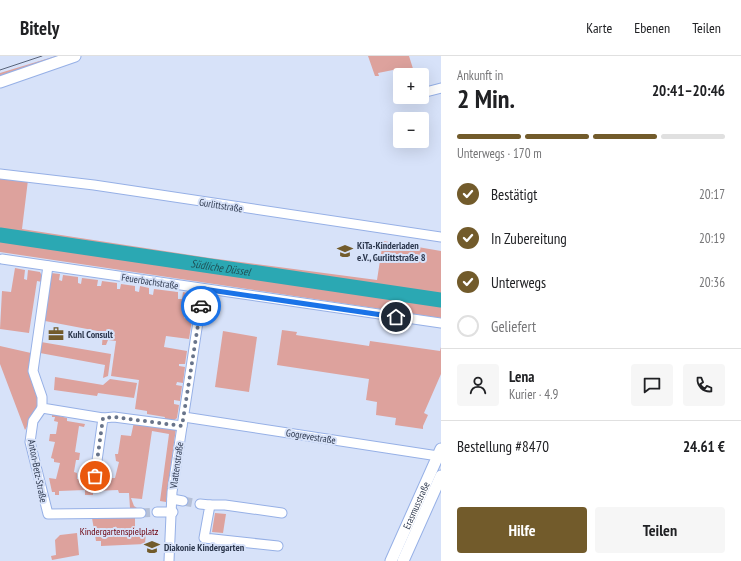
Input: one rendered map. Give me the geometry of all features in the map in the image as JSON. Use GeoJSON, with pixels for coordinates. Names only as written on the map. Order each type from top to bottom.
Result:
{"type":"FeatureCollection","features":[{"type":"Feature","properties":{"kind":"main road"},"geometry":{"type":"LineString","coordinates":[[0,82],[75,56]]}},
{"type":"Feature","properties":{"kind":"main road","name":"Erasmusstraße"},"geometry":{"type":"LineString","coordinates":[[391,561],[439,452]]}},
{"type":"Feature","properties":{"kind":"main road","name":"Erasmusstraße"},"geometry":{"type":"LineString","coordinates":[[403,561],[441,476]]}},
{"type":"Feature","properties":{"kind":"street"},"geometry":{"type":"LineString","coordinates":[[429,91],[441,88]]}},
{"type":"Feature","properties":{"kind":"street","name":"Gurlittstraße"},"geometry":{"type":"LineString","coordinates":[[0,174],[94,185],[441,237]]}},
{"type":"Feature","properties":{"kind":"street","name":"Feuerbachstraße"},"geometry":{"type":"LineString","coordinates":[[2,259],[441,323]]}},
{"type":"Feature","properties":{"kind":"street"},"geometry":{"type":"LineString","coordinates":[[48,266],[32,371],[42,397],[42,408],[103,418],[114,417],[183,422]]}},
{"type":"Feature","properties":{"kind":"street","name":"Vlattenstraße"},"geometry":{"type":"LineString","coordinates":[[169,561],[172,499],[203,289]]}},
{"type":"Feature","properties":{"kind":"street","name":"Anton-Betz-Straße"},"geometry":{"type":"LineString","coordinates":[[42,408],[34,422],[30,442],[48,514],[141,512]]}},
{"type":"Feature","properties":{"kind":"street"},"geometry":{"type":"LineString","coordinates":[[95,476],[103,418]]}},
{"type":"Feature","properties":{"kind":"street","name":"Gogrevestraße"},"geometry":{"type":"LineString","coordinates":[[183,422],[221,422],[439,452]]}},
{"type":"Feature","properties":{"kind":"street","name":"Vlattenstraße"},"geometry":{"type":"LineString","coordinates":[[172,499],[183,501]]}},
{"type":"Feature","properties":{"kind":"street"},"geometry":{"type":"LineString","coordinates":[[200,504],[225,505],[282,513]]}},
{"type":"Feature","properties":{"kind":"street"},"geometry":{"type":"LineString","coordinates":[[210,505],[204,538],[278,546]]}},
{"type":"Feature","properties":{"kind":"street"},"geometry":{"type":"LineString","coordinates":[[157,512],[172,512]]}},
{"type":"Feature","properties":{"kind":"green space"},"geometry":{"type":"Polygon","coordinates":[[[56,56],[63,56],[0,78],[0,73],[56,56]]]}},
{"type":"Feature","properties":{"kind":"green space"},"geometry":{"type":"Polygon","coordinates":[[[368,56],[409,56],[413,68],[393,68],[393,70],[378,73],[379,76],[375,76],[368,56]]]}},
{"type":"Feature","properties":{"kind":"green space"},"geometry":{"type":"Polygon","coordinates":[[[0,178],[28,180],[22,229],[210,258],[377,280],[383,241],[441,251],[441,318],[0,252],[0,178]]]}},
{"type":"Feature","properties":{"kind":"green space"},"geometry":{"type":"Polygon","coordinates":[[[15,268],[25,270],[24,279],[27,280],[28,270],[40,272],[42,276],[42,282],[37,281],[29,333],[0,329],[2,291],[11,292],[15,268]]]}},
{"type":"Feature","properties":{"kind":"green space"},"geometry":{"type":"Polygon","coordinates":[[[51,273],[60,274],[59,280],[62,281],[63,275],[78,277],[78,283],[81,284],[82,278],[98,280],[97,286],[101,286],[102,281],[117,283],[117,289],[120,289],[121,284],[135,286],[135,291],[139,292],[140,286],[149,288],[149,294],[153,295],[154,289],[178,292],[178,299],[182,299],[183,292],[192,294],[196,298],[193,316],[185,315],[184,318],[192,320],[189,339],[166,336],[164,347],[187,351],[185,364],[179,364],[179,366],[185,367],[183,383],[177,382],[176,385],[182,386],[180,401],[174,400],[174,404],[179,405],[177,418],[173,421],[164,420],[165,417],[147,414],[147,411],[135,409],[139,380],[111,376],[116,341],[108,340],[106,345],[102,345],[103,332],[45,321],[46,311],[43,310],[51,273]]]}},
{"type":"Feature","properties":{"kind":"green space"},"geometry":{"type":"Polygon","coordinates":[[[282,330],[297,332],[296,335],[369,346],[370,341],[440,351],[441,347],[441,374],[424,413],[428,415],[423,429],[395,425],[396,418],[376,415],[377,402],[366,400],[369,379],[277,365],[282,330]]]}},
{"type":"Feature","properties":{"kind":"green space"},"geometry":{"type":"Polygon","coordinates":[[[223,331],[257,337],[249,392],[215,387],[223,331]]]}},
{"type":"Feature","properties":{"kind":"green space"},"geometry":{"type":"Polygon","coordinates":[[[41,342],[111,354],[108,376],[103,378],[105,365],[40,353],[41,342]]]}},
{"type":"Feature","properties":{"kind":"green space"},"geometry":{"type":"Polygon","coordinates":[[[0,346],[31,353],[29,374],[39,401],[37,410],[25,430],[0,364],[0,346]]]}},
{"type":"Feature","properties":{"kind":"green space"},"geometry":{"type":"Polygon","coordinates":[[[55,377],[103,385],[110,379],[137,383],[134,398],[98,393],[97,396],[54,390],[55,377]]]}},
{"type":"Feature","properties":{"kind":"green space"},"geometry":{"type":"Polygon","coordinates":[[[52,414],[67,418],[67,421],[85,424],[84,427],[79,426],[75,452],[80,453],[79,460],[76,460],[74,472],[77,473],[77,479],[115,478],[119,462],[116,461],[115,454],[118,454],[121,435],[131,436],[134,422],[176,428],[166,502],[160,501],[169,434],[152,431],[142,499],[131,498],[134,506],[140,510],[130,508],[129,493],[119,493],[118,490],[93,491],[93,495],[85,495],[85,490],[59,491],[59,495],[55,495],[55,492],[52,492],[49,478],[56,479],[60,463],[54,462],[54,459],[51,458],[55,442],[49,441],[50,434],[56,434],[58,422],[54,421],[55,417],[52,417],[52,414]]]}},
{"type":"Feature","properties":{"kind":"green space"},"geometry":{"type":"Polygon","coordinates":[[[215,513],[226,514],[223,533],[212,532],[215,513]]]}},
{"type":"Feature","properties":{"kind":"green space","name":"Kindergartenspielplatz"},"geometry":{"type":"Polygon","coordinates":[[[135,516],[135,531],[146,531],[145,544],[101,546],[101,541],[96,541],[92,518],[135,516]]]}},
{"type":"Feature","properties":{"kind":"green space"},"geometry":{"type":"Polygon","coordinates":[[[77,533],[79,555],[52,560],[51,556],[56,555],[55,540],[60,535],[77,533]]]}},
{"type":"Feature","properties":{"kind":"waterway","name":"Südliche Düssel"},"geometry":{"type":"LineString","coordinates":[[0,235],[441,300]]}},
{"type":"Feature","properties":{"kind":"tunnel"},"geometry":{"type":"LineString","coordinates":[[183,501],[200,504]]}},
{"type":"Feature","properties":{"kind":"tunnel"},"geometry":{"type":"LineString","coordinates":[[141,513],[157,512]]}},
{"type":"Feature","properties":{"kind":"tram line"},"geometry":{"type":"LineString","coordinates":[[0,70],[42,56]]}},
{"type":"Feature","properties":{"kind":"way so far"},"geometry":{"type":"LineString","coordinates":[[95,476],[103,418],[114,417],[182,426],[201,306]]}},
{"type":"Feature","properties":{"kind":"place","name":"KiTa-Kinderladen e.V., Gurlittstraße 8"},"geometry":{"type":"Point","coordinates":[345,251]}},
{"type":"Feature","properties":{"kind":"place","name":"Kuhl Consult"},"geometry":{"type":"Point","coordinates":[56,334]}},
{"type":"Feature","properties":{"kind":"place","name":"Diakonie Kindergarten"},"geometry":{"type":"Point","coordinates":[152,547]}},
{"type":"Feature","properties":{"kind":"route"},"geometry":{"type":"LineString","coordinates":[[201,306],[203,289],[396,317]]}}]}
